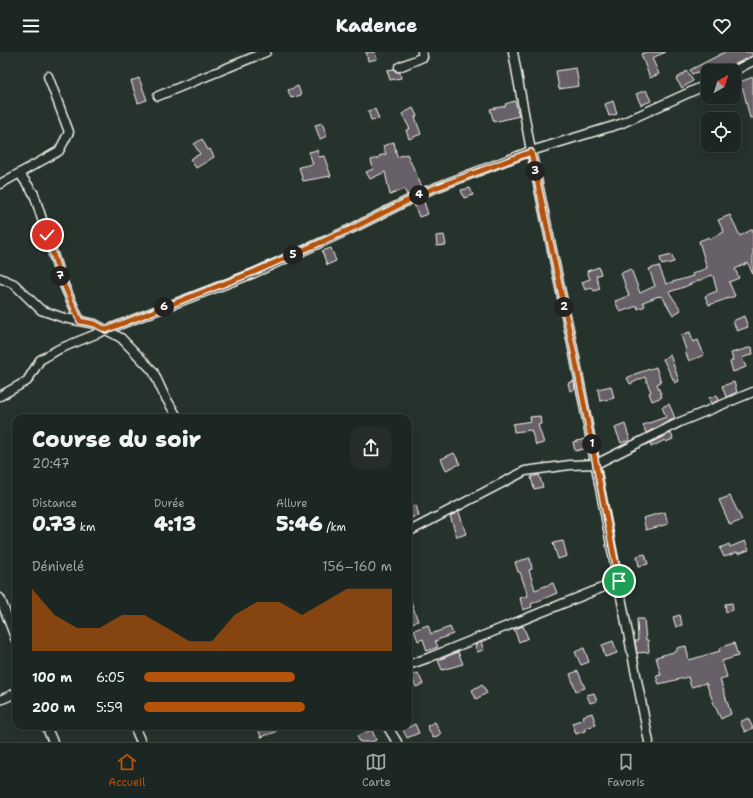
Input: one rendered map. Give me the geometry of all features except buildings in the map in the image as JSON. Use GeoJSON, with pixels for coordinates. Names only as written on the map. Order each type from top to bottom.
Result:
{"type":"FeatureCollection","features":[{"type":"Feature","properties":{"kind":"street"},"geometry":{"type":"LineString","coordinates":[[158,96],[266,52]]}},
{"type":"Feature","properties":{"kind":"street"},"geometry":{"type":"LineString","coordinates":[[399,67],[423,57],[422,52]]}},
{"type":"Feature","properties":{"kind":"street"},"geometry":{"type":"LineString","coordinates":[[513,52],[531,152],[596,464],[649,742]]}},
{"type":"Feature","properties":{"kind":"street"},"geometry":{"type":"LineString","coordinates":[[741,67],[753,61]]}},
{"type":"Feature","properties":{"kind":"street"},"geometry":{"type":"LineString","coordinates":[[0,184],[59,151],[70,132],[48,76]]}},
{"type":"Feature","properties":{"kind":"street"},"geometry":{"type":"LineString","coordinates":[[0,396],[27,381],[40,360],[59,349],[254,272],[353,228],[427,191],[531,152],[620,124],[701,87]]}},
{"type":"Feature","properties":{"kind":"street"},"geometry":{"type":"LineString","coordinates":[[20,174],[34,194],[60,276],[80,321]]}},
{"type":"Feature","properties":{"kind":"street"},"geometry":{"type":"LineString","coordinates":[[0,278],[14,284],[41,310],[64,318],[95,324],[121,338],[153,371],[164,395],[176,414]]}},
{"type":"Feature","properties":{"kind":"street"},"geometry":{"type":"LineString","coordinates":[[412,530],[525,471],[570,465],[596,464],[680,422],[753,392]]}},
{"type":"Feature","properties":{"kind":"street"},"geometry":{"type":"LineString","coordinates":[[412,664],[619,581]]}},
{"type":"Feature","properties":{"kind":"street"},"geometry":{"type":"LineString","coordinates":[[0,598],[12,630]]}},
{"type":"Feature","properties":{"kind":"street"},"geometry":{"type":"LineString","coordinates":[[0,700],[12,696]]}},
{"type":"Feature","properties":{"kind":"street"},"geometry":{"type":"LineString","coordinates":[[48,730],[53,742]]}},
{"type":"Feature","properties":{"kind":"street"},"geometry":{"type":"LineString","coordinates":[[136,730],[141,742]]}},
{"type":"Feature","properties":{"kind":"street"},"geometry":{"type":"LineString","coordinates":[[390,730],[397,742]]}},
{"type":"Feature","properties":{"kind":"route"},"geometry":{"type":"LineString","coordinates":[[47,235],[60,276],[80,321],[95,324],[106,330],[254,272],[353,228],[427,191],[531,152],[574,353],[619,581]]}}]}
